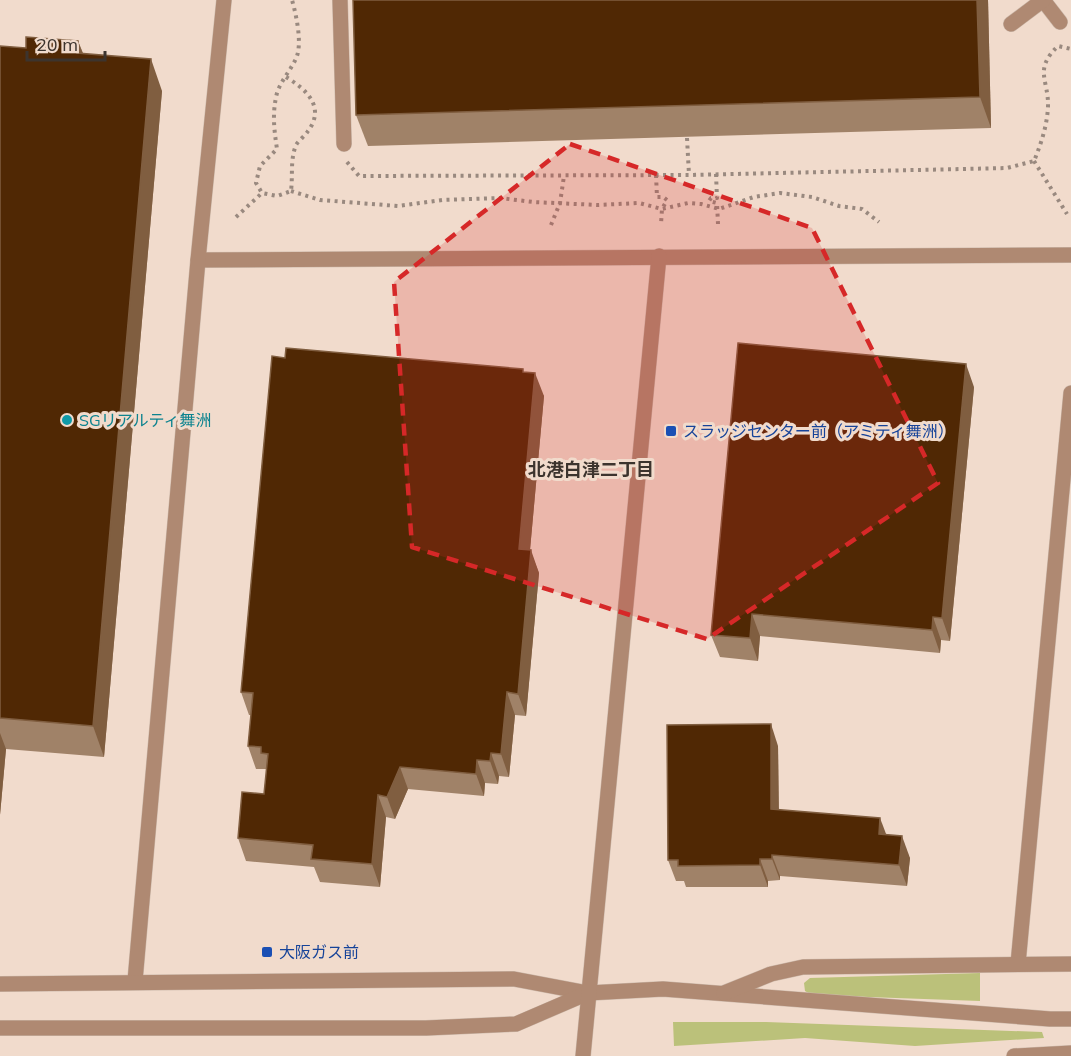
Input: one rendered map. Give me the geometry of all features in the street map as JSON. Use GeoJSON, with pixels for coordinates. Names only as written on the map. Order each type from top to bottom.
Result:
{"type":"FeatureCollection","features":[{"type":"Feature","properties":{"kind":"street"},"geometry":{"type":"LineString","coordinates":[[135,981],[198,260],[224,0]]}},
{"type":"Feature","properties":{"kind":"street"},"geometry":{"type":"LineString","coordinates":[[340,0],[344,144]]}},
{"type":"Feature","properties":{"kind":"street"},"geometry":{"type":"LineString","coordinates":[[1011,24],[1043,0],[1060,22]]}},
{"type":"Feature","properties":{"kind":"street"},"geometry":{"type":"LineString","coordinates":[[198,260],[1071,255]]}},
{"type":"Feature","properties":{"kind":"street"},"geometry":{"type":"LineString","coordinates":[[583,1056],[659,256]]}},
{"type":"Feature","properties":{"kind":"street"},"geometry":{"type":"LineString","coordinates":[[1018,964],[1071,393]]}},
{"type":"Feature","properties":{"kind":"street"},"geometry":{"type":"LineString","coordinates":[[721,994],[771,974],[803,967],[1071,964]]}},
{"type":"Feature","properties":{"kind":"street"},"geometry":{"type":"LineString","coordinates":[[0,984],[514,979],[588,993],[663,989],[1071,1019]]}},
{"type":"Feature","properties":{"kind":"street"},"geometry":{"type":"LineString","coordinates":[[0,1028],[426,1028],[516,1024],[588,993]]}},
{"type":"Feature","properties":{"kind":"street"},"geometry":{"type":"LineString","coordinates":[[1014,1056],[1071,1053]]}},
{"type":"Feature","properties":{"kind":"path"},"geometry":{"type":"LineString","coordinates":[[292,0],[297,17],[298,54],[278,91],[272,120],[277,149],[260,166],[256,183],[262,193],[277,196],[291,191],[321,200],[398,206],[442,200],[500,198],[598,205],[639,203],[662,209],[688,203],[718,209],[754,197],[780,193],[812,197],[839,206],[862,209],[879,222]]}},
{"type":"Feature","properties":{"kind":"path"},"geometry":{"type":"LineString","coordinates":[[1034,161],[1044,137],[1048,105],[1043,76],[1047,57],[1058,46],[1071,49]]}},
{"type":"Feature","properties":{"kind":"path"},"geometry":{"type":"LineString","coordinates":[[286,76],[300,86],[314,101],[316,119],[297,143],[291,162],[293,178],[291,191]]}},
{"type":"Feature","properties":{"kind":"path"},"geometry":{"type":"LineString","coordinates":[[687,138],[689,175]]}},
{"type":"Feature","properties":{"kind":"path"},"geometry":{"type":"LineString","coordinates":[[344,144],[346,161],[359,176],[689,175],[1006,168],[1034,161]]}},
{"type":"Feature","properties":{"kind":"path"},"geometry":{"type":"LineString","coordinates":[[1034,161],[1067,213]]}},
{"type":"Feature","properties":{"kind":"path"},"geometry":{"type":"LineString","coordinates":[[716,174],[717,198],[711,198],[709,201],[717,203],[718,224]]}},
{"type":"Feature","properties":{"kind":"path"},"geometry":{"type":"LineString","coordinates":[[656,175],[657,197],[667,200],[662,209],[661,224]]}},
{"type":"Feature","properties":{"kind":"path"},"geometry":{"type":"LineString","coordinates":[[551,225],[560,202],[564,176]]}},
{"type":"Feature","properties":{"kind":"path"},"geometry":{"type":"LineString","coordinates":[[236,217],[262,193]]}},
{"type":"Feature","properties":{"kind":"highlighted area"},"geometry":{"type":"Polygon","coordinates":[[[570,144],[812,228],[938,483],[707,639],[412,547],[394,282],[570,144]]]}},
{"type":"Feature","properties":{"kind":"green space"},"geometry":{"type":"Polygon","coordinates":[[[980,973],[980,1001],[812,995],[805,991],[804,983],[810,978],[980,973]]]}},
{"type":"Feature","properties":{"kind":"green space"},"geometry":{"type":"Polygon","coordinates":[[[673,1022],[766,1022],[1042,1032],[1044,1038],[915,1046],[805,1038],[674,1046],[673,1022]]]}},
{"type":"Feature","properties":{"kind":"building"},"geometry":{"type":"Polygon","coordinates":[[[353,0],[977,0],[980,97],[356,115],[353,0]]]}},
{"type":"Feature","properties":{"kind":"building","name":"SGリアルティ舞洲"},"geometry":{"type":"Polygon","coordinates":[[[26,37],[78,41],[77,53],[151,59],[93,726],[0,718],[0,46],[26,48],[26,37]]]}},
{"type":"Feature","properties":{"kind":"building"},"geometry":{"type":"Polygon","coordinates":[[[738,343],[966,364],[942,618],[933,617],[932,630],[752,614],[750,638],[711,635],[738,343]]]}},
{"type":"Feature","properties":{"kind":"building"},"geometry":{"type":"Polygon","coordinates":[[[286,348],[523,369],[523,372],[535,373],[519,549],[531,550],[518,694],[507,692],[501,754],[491,753],[490,761],[477,760],[476,774],[400,767],[387,797],[378,795],[372,864],[311,859],[313,845],[238,838],[242,792],[264,794],[268,754],[261,753],[261,747],[248,746],[253,693],[241,692],[272,356],[285,358],[286,348]]]}},
{"type":"Feature","properties":{"kind":"building"},"geometry":{"type":"Polygon","coordinates":[[[771,724],[771,809],[880,818],[879,834],[902,836],[899,865],[772,855],[772,859],[760,859],[760,865],[678,866],[678,860],[668,860],[667,725],[771,724]]]}},
{"type":"Feature","properties":{"kind":"place","name":"SGリアルティ舞洲"},"geometry":{"type":"Point","coordinates":[67,420]}},
{"type":"Feature","properties":{"kind":"place","name":"スラッジセンター前（アミティ舞洲）"},"geometry":{"type":"Point","coordinates":[671,431]}},
{"type":"Feature","properties":{"kind":"place","name":"大阪ガス前"},"geometry":{"type":"Point","coordinates":[267,952]}},
{"type":"Feature","properties":{"kind":"district","name":"北港白津二丁目"},"geometry":{"type":"Point","coordinates":[591,469]}}]}
